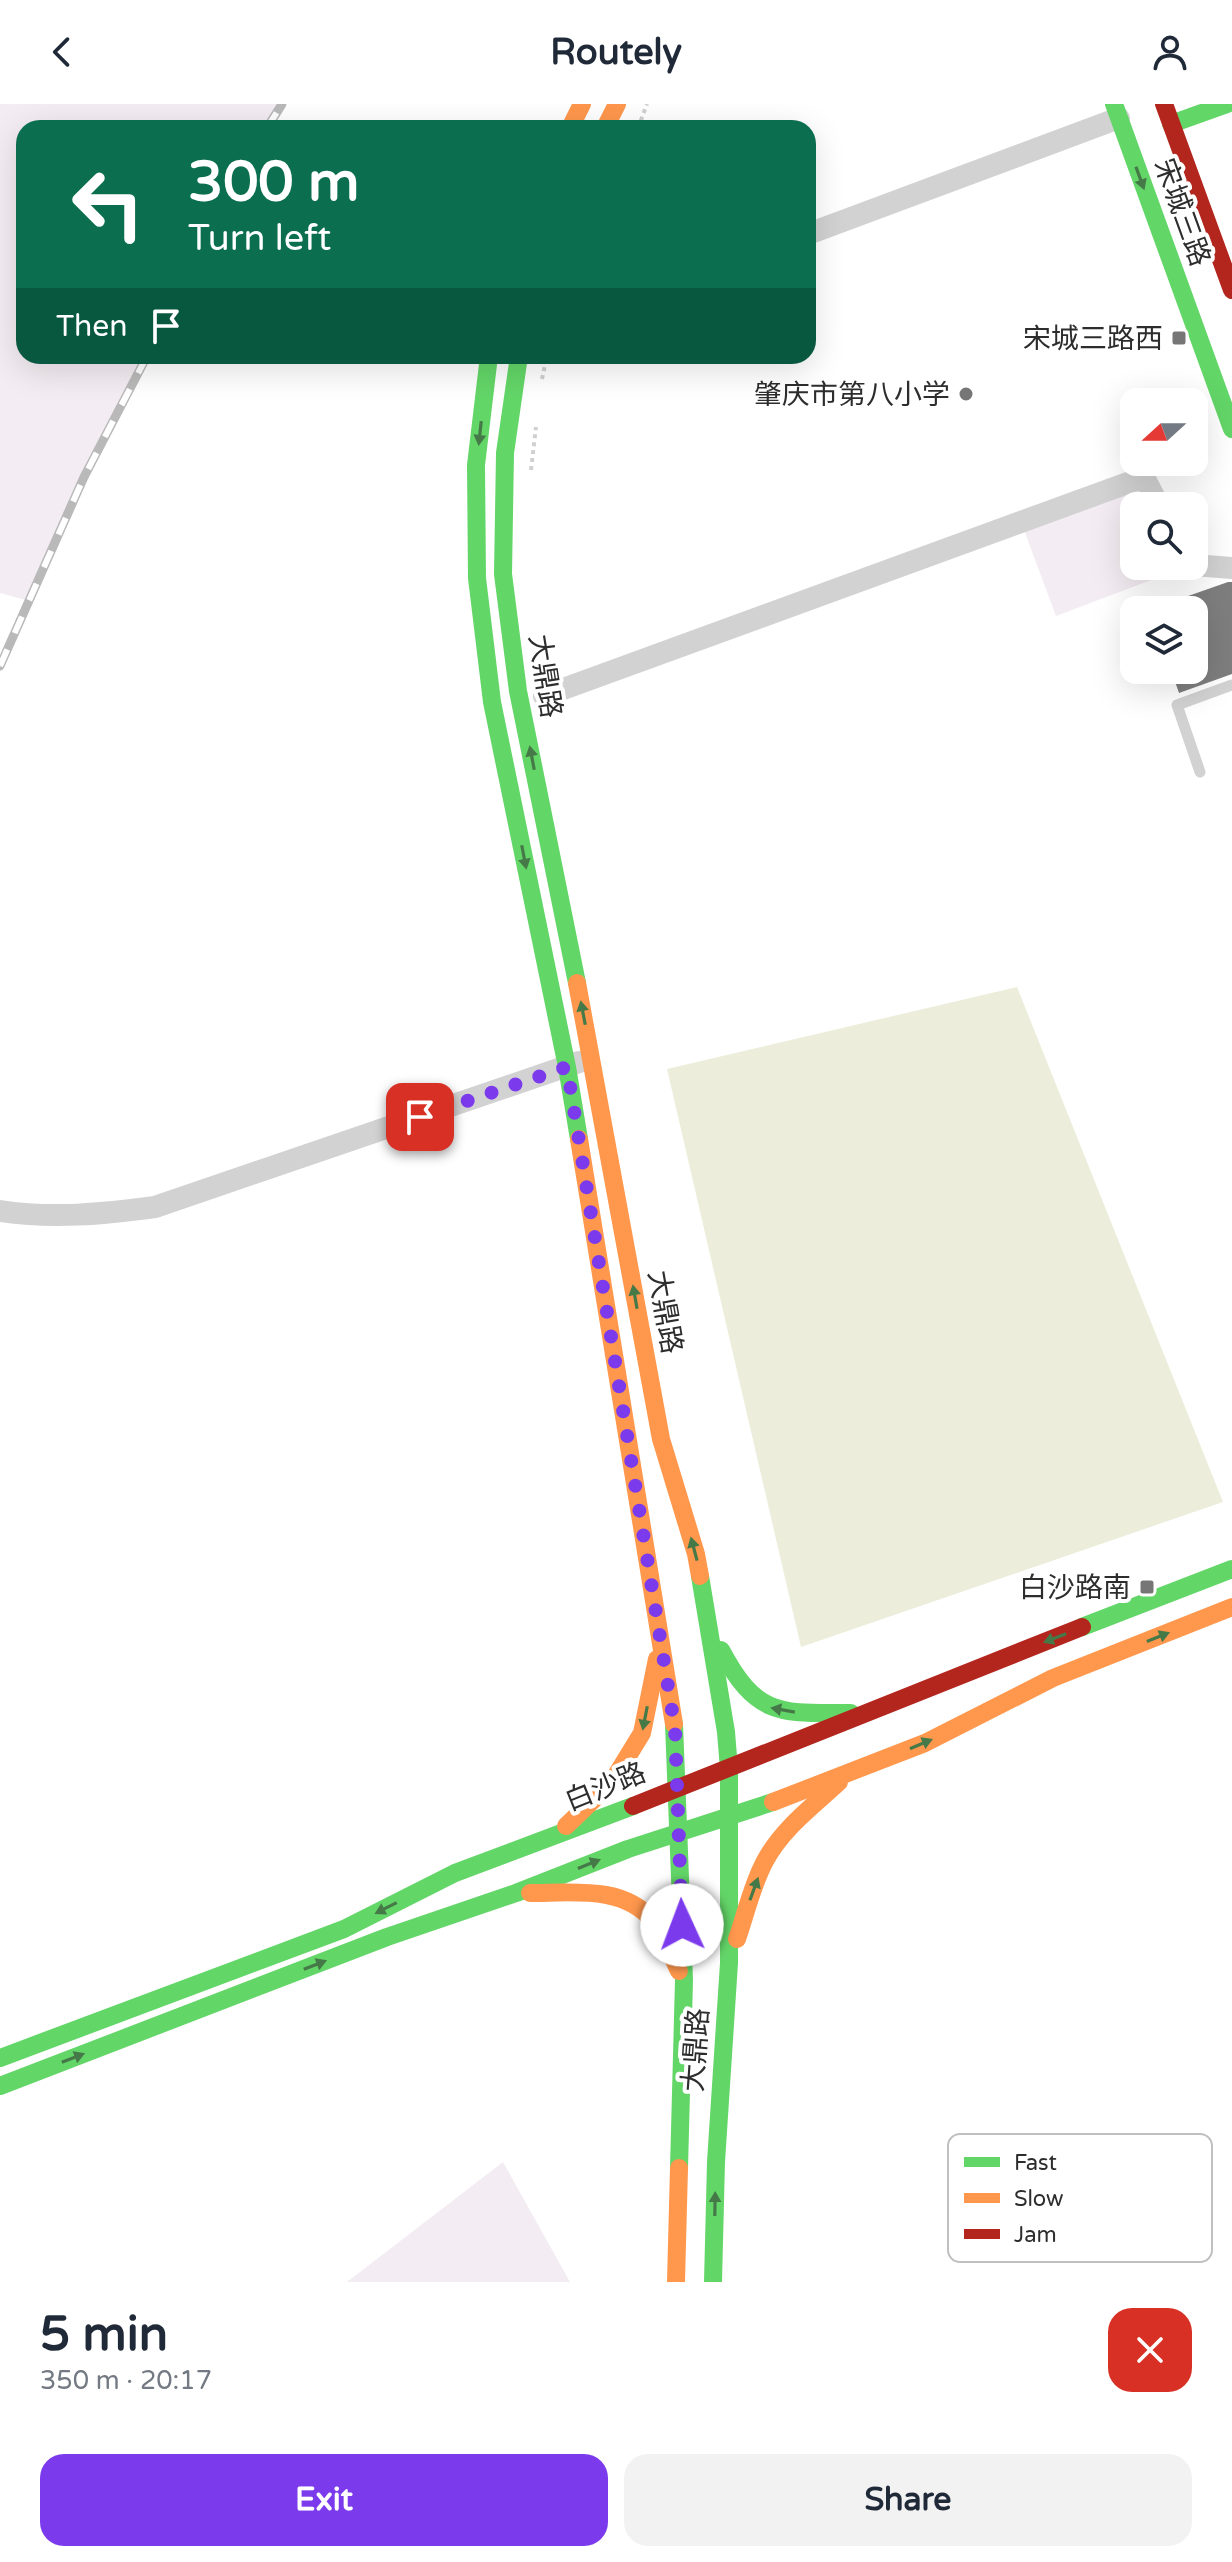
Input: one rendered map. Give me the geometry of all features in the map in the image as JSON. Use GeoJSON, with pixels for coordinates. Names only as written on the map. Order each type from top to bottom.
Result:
{"type":"FeatureCollection","features":[{"type":"Feature","properties":{"kind":"main road"},"geometry":{"type":"LineString","coordinates":[[1169,110],[1227,104]]}},
{"type":"Feature","properties":{"kind":"main road","name":"宋城三路"},"geometry":{"type":"LineString","coordinates":[[1169,110],[1232,290]]}},
{"type":"Feature","properties":{"kind":"main road","name":"宋城三路"},"geometry":{"type":"LineString","coordinates":[[1117,111],[1232,429]]}},
{"type":"Feature","properties":{"kind":"main road","name":"大鼎路"},"geometry":{"type":"LineString","coordinates":[[488,364],[476,465],[477,578],[492,702],[567,1067],[675,1729],[684,1980],[676,2282]]}},
{"type":"Feature","properties":{"kind":"main road","name":"大鼎路"},"geometry":{"type":"LineString","coordinates":[[518,364],[505,453],[503,574],[518,691],[592,1057],[661,1439],[696,1554],[726,1732],[729,1769],[729,1963],[716,2162],[713,2282]]}},
{"type":"Feature","properties":{"kind":"main road","name":"白沙路"},"geometry":{"type":"LineString","coordinates":[[0,2058],[344,1929],[455,1873],[729,1769],[861,1713],[1232,1569]]}},
{"type":"Feature","properties":{"kind":"main road"},"geometry":{"type":"LineString","coordinates":[[0,2086],[372,1943],[516,1893],[628,1849],[729,1819],[849,1773],[925,1743],[1053,1678],[1232,1607]]}},
{"type":"Feature","properties":{"kind":"main road"},"geometry":{"type":"LineString","coordinates":[[710,1626],[736,1682],[766,1706],[786,1712],[861,1713]]}},
{"type":"Feature","properties":{"kind":"main road"},"geometry":{"type":"LineString","coordinates":[[555,1836],[612,1782],[642,1733],[661,1642]]}},
{"type":"Feature","properties":{"kind":"main road"},"geometry":{"type":"LineString","coordinates":[[729,1963],[754,1887],[772,1848],[789,1828],[849,1773]]}},
{"type":"Feature","properties":{"kind":"main road"},"geometry":{"type":"LineString","coordinates":[[516,1893],[618,1896],[638,1906],[653,1920],[684,1980]]}},
{"type":"Feature","properties":{"kind":"street"},"geometry":{"type":"LineString","coordinates":[[816,231],[1117,111]]}},
{"type":"Feature","properties":{"kind":"street"},"geometry":{"type":"LineString","coordinates":[[544,696],[1144,477],[1152,492]]}},
{"type":"Feature","properties":{"kind":"street"},"geometry":{"type":"LineString","coordinates":[[1208,566],[1232,568]]}},
{"type":"Feature","properties":{"kind":"street"},"geometry":{"type":"LineString","coordinates":[[0,1211],[94,1215],[155,1207],[592,1057]]}},
{"type":"Feature","properties":{"kind":"lane"},"geometry":{"type":"LineString","coordinates":[[1200,772],[1177,705],[1232,685]]}},
{"type":"Feature","properties":{"kind":"path"},"geometry":{"type":"LineString","coordinates":[[542,383],[546,364]]}},
{"type":"Feature","properties":{"kind":"path"},"geometry":{"type":"LineString","coordinates":[[531,473],[536,427]]}},
{"type":"Feature","properties":{"kind":"shaded area"},"geometry":{"type":"Polygon","coordinates":[[[0,104],[282,104],[272,120],[16,120],[16,364],[143,364],[84,477],[29,601],[0,593],[0,104]]]}},
{"type":"Feature","properties":{"kind":"shaded area"},"geometry":{"type":"Polygon","coordinates":[[[1143,485],[1145,492],[1124,492],[1143,485]]]}},
{"type":"Feature","properties":{"kind":"shaded area"},"geometry":{"type":"Polygon","coordinates":[[[1120,494],[1120,580],[1151,580],[1056,616],[1024,530],[1120,494]]]}},
{"type":"Feature","properties":{"kind":"shaded area"},"geometry":{"type":"Polygon","coordinates":[[[1017,987],[1223,1502],[801,1647],[667,1069],[1017,987]]]}},
{"type":"Feature","properties":{"kind":"shaded area"},"geometry":{"type":"Polygon","coordinates":[[[503,2162],[570,2282],[347,2282],[503,2162]]]}},
{"type":"Feature","properties":{"kind":"building"},"geometry":{"type":"Polygon","coordinates":[[[1232,582],[1232,674],[1208,683],[1208,596],[1188,596],[1232,582]]]}},
{"type":"Feature","properties":{"kind":"building"},"geometry":{"type":"Polygon","coordinates":[[[1176,684],[1204,684],[1179,693],[1176,684]]]}},
{"type":"Feature","properties":{"kind":"railway"},"geometry":{"type":"LineString","coordinates":[[272,120],[282,104]]}},
{"type":"Feature","properties":{"kind":"railway"},"geometry":{"type":"LineString","coordinates":[[0,666],[84,477],[143,364]]}},
{"type":"Feature","properties":{"kind":"traffic: fast"},"geometry":{"type":"LineString","coordinates":[[1114,104],[1232,429]]}},
{"type":"Feature","properties":{"kind":"traffic: fast"},"geometry":{"type":"LineString","coordinates":[[1171,124],[1227,104]]}},
{"type":"Feature","properties":{"kind":"traffic: fast"},"geometry":{"type":"LineString","coordinates":[[488,364],[476,465],[477,578],[492,702],[579,1139]]}},
{"type":"Feature","properties":{"kind":"traffic: fast"},"geometry":{"type":"LineString","coordinates":[[518,364],[505,453],[503,574],[518,691],[577,983]]}},
{"type":"Feature","properties":{"kind":"traffic: fast"},"geometry":{"type":"LineString","coordinates":[[1082,1627],[1232,1569]]}},
{"type":"Feature","properties":{"kind":"traffic: fast"},"geometry":{"type":"LineString","coordinates":[[700,1576],[726,1732],[729,1769],[729,1963],[716,2162],[713,2282]]}},
{"type":"Feature","properties":{"kind":"traffic: fast"},"geometry":{"type":"LineString","coordinates":[[721,1650],[747,1689],[773,1707],[806,1713],[851,1713]]}},
{"type":"Feature","properties":{"kind":"traffic: fast"},"geometry":{"type":"LineString","coordinates":[[674,1724],[684,1980],[679,2168]]}},
{"type":"Feature","properties":{"kind":"traffic: fast"},"geometry":{"type":"LineString","coordinates":[[0,2086],[387,1937],[516,1893],[628,1849],[773,1802]]}},
{"type":"Feature","properties":{"kind":"traffic: fast"},"geometry":{"type":"LineString","coordinates":[[0,2058],[344,1929],[455,1873],[633,1806]]}},
{"type":"Feature","properties":{"kind":"traffic: slow"},"geometry":{"type":"LineString","coordinates":[[574,120],[582,104]]}},
{"type":"Feature","properties":{"kind":"traffic: slow"},"geometry":{"type":"LineString","coordinates":[[609,120],[617,104]]}},
{"type":"Feature","properties":{"kind":"traffic: slow"},"geometry":{"type":"LineString","coordinates":[[577,983],[661,1439],[700,1576]]}},
{"type":"Feature","properties":{"kind":"traffic: slow"},"geometry":{"type":"LineString","coordinates":[[579,1139],[674,1724]]}},
{"type":"Feature","properties":{"kind":"traffic: slow"},"geometry":{"type":"LineString","coordinates":[[773,1802],[925,1743],[1053,1678],[1232,1607]]}},
{"type":"Feature","properties":{"kind":"traffic: slow"},"geometry":{"type":"LineString","coordinates":[[566,1826],[612,1782],[642,1733],[657,1659]]}},
{"type":"Feature","properties":{"kind":"traffic: slow"},"geometry":{"type":"LineString","coordinates":[[737,1939],[756,1880],[772,1849],[799,1818],[839,1782]]}},
{"type":"Feature","properties":{"kind":"traffic: slow"},"geometry":{"type":"LineString","coordinates":[[530,1893],[579,1892],[627,1901],[653,1921],[679,1971]]}},
{"type":"Feature","properties":{"kind":"traffic: slow"},"geometry":{"type":"LineString","coordinates":[[676,2282],[679,2168]]}},
{"type":"Feature","properties":{"kind":"traffic: jam"},"geometry":{"type":"LineString","coordinates":[[1164,104],[1232,290]]}},
{"type":"Feature","properties":{"kind":"traffic: jam"},"geometry":{"type":"LineString","coordinates":[[633,1806],[1082,1627]]}},
{"type":"Feature","properties":{"kind":"place","name":"宋城三路西"},"geometry":{"type":"Point","coordinates":[1179,338]}},
{"type":"Feature","properties":{"kind":"place","name":"肇庆市第八小学"},"geometry":{"type":"Point","coordinates":[966,394]}},
{"type":"Feature","properties":{"kind":"place","name":"白沙路南"},"geometry":{"type":"Point","coordinates":[1147,1587]}},
{"type":"Feature","properties":{"kind":"route"},"geometry":{"type":"LineString","coordinates":[[420,1117],[567,1067],[675,1729],[682,1925]]}}]}
